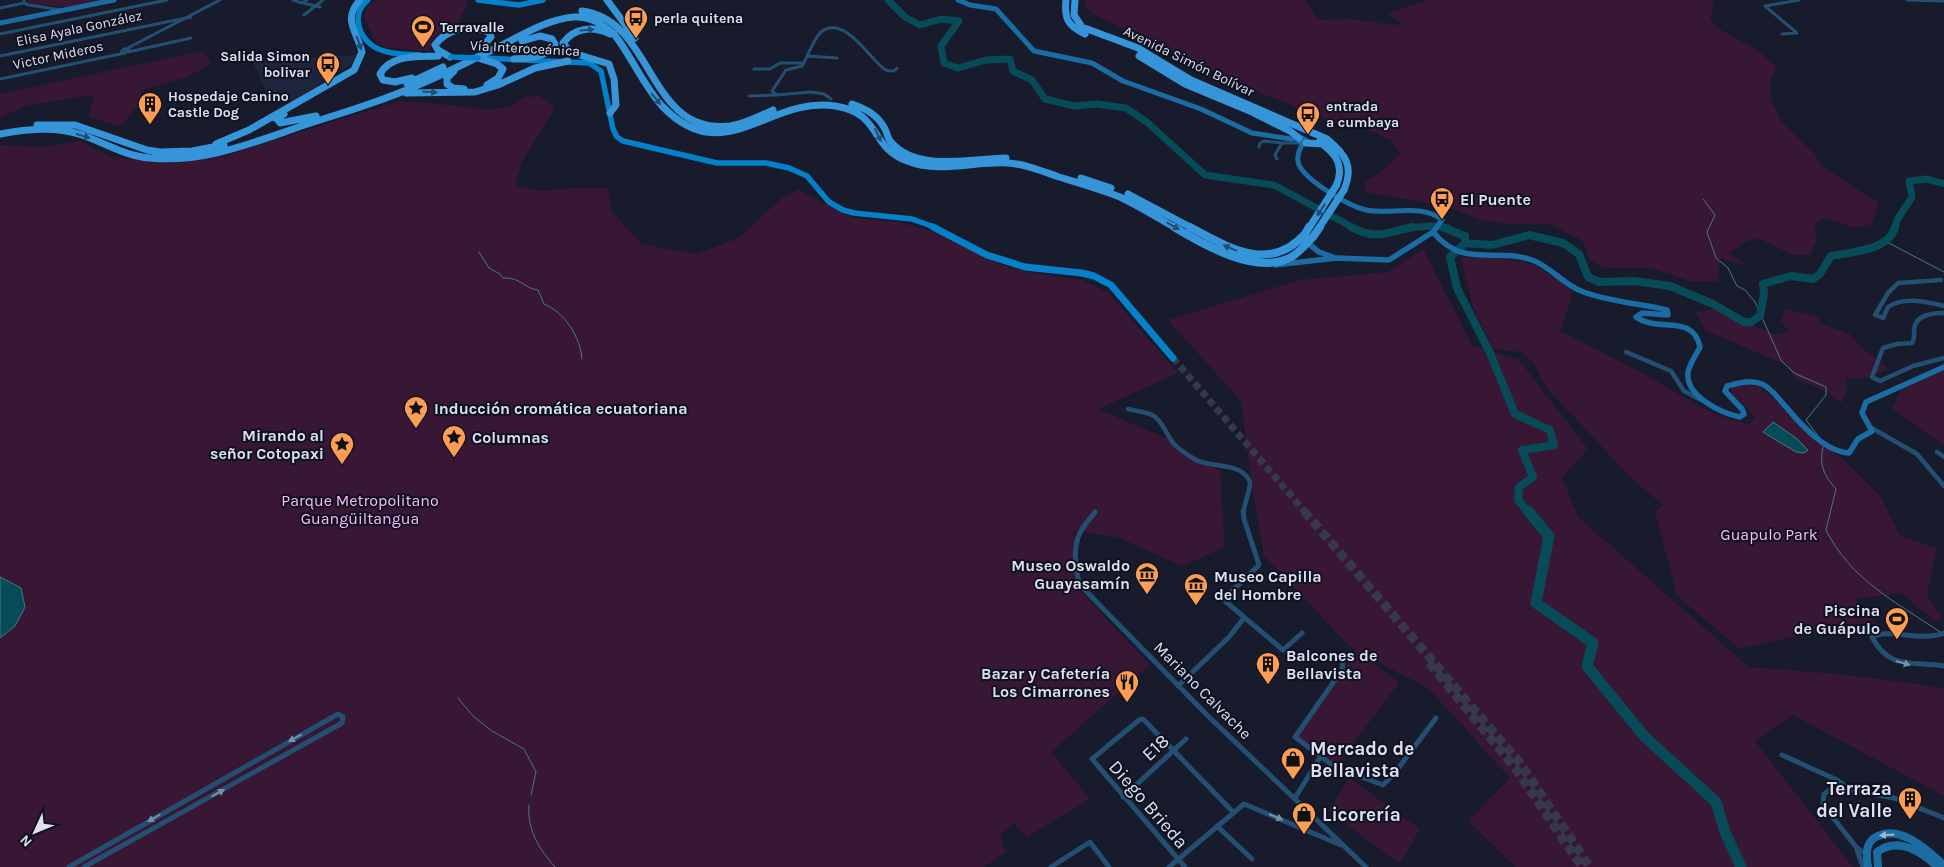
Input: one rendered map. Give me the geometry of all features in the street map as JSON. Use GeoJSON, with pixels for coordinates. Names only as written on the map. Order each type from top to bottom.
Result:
{"type":"FeatureCollection","features":[{"type":"Feature","properties":{"kind":"highway"},"geometry":{"type":"LineString","coordinates":[[316,116],[285,123],[280,123],[278,119],[281,115],[354,73],[362,52],[350,16],[352,8],[360,0]]}},
{"type":"Feature","properties":{"kind":"highway"},"geometry":{"type":"LineString","coordinates":[[607,0],[639,44],[638,50]]}},
{"type":"Feature","properties":{"kind":"highway","name":"Avenida Simón Bolívar"},"geometry":{"type":"LineString","coordinates":[[0,132],[68,131],[140,157],[185,158],[222,152],[382,100],[551,22],[569,18],[589,18],[597,20],[620,41],[632,57],[652,94],[661,105],[687,125],[700,130],[714,132],[744,129],[788,110],[804,106],[820,104],[846,108],[860,113],[870,121],[884,147],[909,162],[942,168],[1010,163],[1128,201],[1214,250],[1232,258],[1265,262],[1284,260],[1296,256],[1311,240],[1340,188],[1340,165],[1333,154],[1323,144],[1308,135],[1186,84],[1132,52],[1078,31],[1066,20],[1064,12],[1066,0]]}},
{"type":"Feature","properties":{"kind":"highway","name":"Avenida Simón Bolívar"},"geometry":{"type":"LineString","coordinates":[[0,132],[31,125],[74,125],[147,150],[192,151],[219,147],[382,94],[552,16],[580,11],[594,12],[607,17],[638,50],[665,97],[678,110],[706,125],[717,127],[740,124],[792,103],[808,100],[831,100],[853,104],[873,114],[881,122],[891,141],[909,154],[927,160],[944,161],[991,157],[1024,160],[1120,191],[1144,201],[1229,248],[1246,254],[1276,254],[1296,244],[1306,234],[1351,173],[1340,150],[1327,139],[1191,80],[1138,48],[1082,26],[1075,21],[1072,15],[1075,0]]}},
{"type":"Feature","properties":{"kind":"highway"},"geometry":{"type":"LineString","coordinates":[[610,113],[616,105],[614,79],[609,64],[601,59],[572,53],[565,48],[563,43],[570,34],[589,28],[604,31],[620,41]]}},
{"type":"Feature","properties":{"kind":"highway"},"geometry":{"type":"LineString","coordinates":[[450,57],[438,50],[435,44],[443,36],[455,31],[477,29],[489,32],[490,40],[480,49]]}},
{"type":"Feature","properties":{"kind":"highway"},"geometry":{"type":"LineString","coordinates":[[489,52],[532,38],[548,37],[555,42],[553,49],[546,54],[514,59]]}},
{"type":"Feature","properties":{"kind":"highway"},"geometry":{"type":"LineString","coordinates":[[434,71],[395,82],[383,80],[380,74],[384,67],[396,60],[438,56]]}},
{"type":"Feature","properties":{"kind":"highway"},"geometry":{"type":"LineString","coordinates":[[462,64],[447,78],[447,84],[453,88],[467,89],[478,87],[494,81],[502,75],[503,69],[501,66],[478,58]]}},
{"type":"Feature","properties":{"kind":"highway"},"geometry":{"type":"LineString","coordinates":[[382,100],[414,92],[458,94],[475,92],[498,86],[535,68],[568,61]]}},
{"type":"Feature","properties":{"kind":"highway"},"geometry":{"type":"LineString","coordinates":[[192,151],[249,130],[354,70]]}},
{"type":"Feature","properties":{"kind":"highway"},"geometry":{"type":"LineString","coordinates":[[1254,113],[1287,133],[1283,141]]}},
{"type":"Feature","properties":{"kind":"highway"},"geometry":{"type":"LineString","coordinates":[[1272,123],[1290,131],[1301,141],[1323,144]]}},
{"type":"Feature","properties":{"kind":"main road","name":"Vía Interoceánica"},"geometry":{"type":"LineString","coordinates":[[368,0],[359,10],[358,17],[366,38],[374,48],[389,52],[450,57],[588,63],[601,71],[613,129],[618,137],[632,144],[717,163],[766,163],[790,168],[807,176],[829,202],[837,208],[854,213],[912,219],[941,230],[997,259],[1025,267],[1067,272],[1103,283],[1172,358]]}},
{"type":"Feature","properties":{"kind":"main road"},"geometry":{"type":"LineString","coordinates":[[478,0],[510,6],[523,6],[543,0]]}},
{"type":"Feature","properties":{"kind":"street"},"geometry":{"type":"LineString","coordinates":[[0,23],[114,0]]}},
{"type":"Feature","properties":{"kind":"street"},"geometry":{"type":"LineString","coordinates":[[0,34],[166,0]]}},
{"type":"Feature","properties":{"kind":"street","name":"Victor Mideros"},"geometry":{"type":"LineString","coordinates":[[0,79],[127,50],[220,0]]}},
{"type":"Feature","properties":{"kind":"street"},"geometry":{"type":"LineString","coordinates":[[293,0],[318,6]]}},
{"type":"Feature","properties":{"kind":"street"},"geometry":{"type":"LineString","coordinates":[[303,3],[307,0]]}},
{"type":"Feature","properties":{"kind":"street"},"geometry":{"type":"LineString","coordinates":[[304,15],[318,6],[323,0]]}},
{"type":"Feature","properties":{"kind":"street"},"geometry":{"type":"LineString","coordinates":[[958,0],[970,5],[996,9],[1034,51],[1092,64],[1105,69],[1123,81],[1201,109],[1246,132],[1283,141]]}},
{"type":"Feature","properties":{"kind":"street"},"geometry":{"type":"LineString","coordinates":[[1782,34],[1797,33],[1764,6],[1799,0]]}},
{"type":"Feature","properties":{"kind":"street"},"geometry":{"type":"LineString","coordinates":[[1907,0],[1944,1]]}},
{"type":"Feature","properties":{"kind":"street"},"geometry":{"type":"LineString","coordinates":[[0,8],[24,2],[63,10]]}},
{"type":"Feature","properties":{"kind":"street","name":"Elisa Ayala González"},"geometry":{"type":"LineString","coordinates":[[0,56],[191,16]]}},
{"type":"Feature","properties":{"kind":"street"},"geometry":{"type":"LineString","coordinates":[[175,20],[179,21],[178,23]]}},
{"type":"Feature","properties":{"kind":"street"},"geometry":{"type":"LineString","coordinates":[[777,96],[772,89],[785,72],[788,69],[802,66],[822,32],[831,28],[840,30],[853,37],[886,70],[894,71],[897,68]]}},
{"type":"Feature","properties":{"kind":"street"},"geometry":{"type":"LineString","coordinates":[[127,50],[191,38]]}},
{"type":"Feature","properties":{"kind":"street"},"geometry":{"type":"LineString","coordinates":[[808,56],[837,58]]}},
{"type":"Feature","properties":{"kind":"street"},"geometry":{"type":"LineString","coordinates":[[754,69],[770,69],[778,63],[804,63]]}},
{"type":"Feature","properties":{"kind":"street"},"geometry":{"type":"LineString","coordinates":[[749,96],[807,93],[826,94],[831,100]]}},
{"type":"Feature","properties":{"kind":"street"},"geometry":{"type":"LineString","coordinates":[[1232,258],[1252,265],[1268,266],[1336,258],[1389,260],[1434,231],[1442,221],[1438,216],[1418,212],[1366,210],[1316,184],[1304,173],[1298,163],[1301,141],[1264,141],[1260,143],[1259,147]]}},
{"type":"Feature","properties":{"kind":"street"},"geometry":{"type":"LineString","coordinates":[[1277,159],[1276,156],[1283,141]]}},
{"type":"Feature","properties":{"kind":"street"},"geometry":{"type":"LineString","coordinates":[[1434,231],[1446,248],[1463,253],[1526,258],[1542,264],[1569,285],[1583,292],[1667,310],[1668,315],[1642,313],[1636,317],[1645,323],[1679,325],[1693,332],[1697,337],[1700,346],[1689,368],[1689,382],[1698,395],[1728,414],[1740,417],[1744,414],[1742,409],[1725,391],[1727,386],[1746,382],[1762,384],[1815,434],[1836,450],[1844,453],[1849,453],[1858,439],[1871,433],[1870,427],[1861,414],[1866,402],[1944,367]]}},
{"type":"Feature","properties":{"kind":"street"},"geometry":{"type":"LineString","coordinates":[[1311,240],[1319,252],[1336,258]]}},
{"type":"Feature","properties":{"kind":"street"},"geometry":{"type":"LineString","coordinates":[[1941,280],[1898,283],[1888,293],[1875,315],[1883,318],[1890,306],[1898,302],[1924,302],[1944,306]]}},
{"type":"Feature","properties":{"kind":"street"},"geometry":{"type":"LineString","coordinates":[[1944,313],[1927,315],[1918,320],[1914,328],[1915,339],[1912,344],[1897,344],[1882,348],[1872,377],[1880,381],[1913,366],[1944,358]]}},
{"type":"Feature","properties":{"kind":"street"},"geometry":{"type":"LineString","coordinates":[[1626,352],[1667,369],[1673,374],[1684,391],[1711,404]]}},
{"type":"Feature","properties":{"kind":"street"},"geometry":{"type":"LineString","coordinates":[[1128,409],[1154,416],[1175,445],[1197,460],[1215,466],[1234,468],[1249,480],[1250,488],[1243,505],[1244,519],[1259,560],[1256,569],[1231,592],[1225,601],[1283,650],[1302,633]]}},
{"type":"Feature","properties":{"kind":"street"},"geometry":{"type":"LineString","coordinates":[[1870,427],[1917,454],[1944,486]]}},
{"type":"Feature","properties":{"kind":"street"},"geometry":{"type":"LineString","coordinates":[[1937,452],[1944,457]]}},
{"type":"Feature","properties":{"kind":"street","name":"Mariano Calvache"},"geometry":{"type":"LineString","coordinates":[[1096,512],[1079,536],[1077,581],[1178,686],[1344,847],[1358,864],[1366,867]]}},
{"type":"Feature","properties":{"kind":"street"},"geometry":{"type":"LineString","coordinates":[[1178,686],[1229,637],[1244,618]]}},
{"type":"Feature","properties":{"kind":"street"},"geometry":{"type":"LineString","coordinates":[[1944,633],[1926,638],[1880,633],[1874,634],[1872,637],[1884,653],[1900,663],[1944,666]]}},
{"type":"Feature","properties":{"kind":"street"},"geometry":{"type":"LineString","coordinates":[[1343,661],[1342,670],[1295,737],[1335,767],[1382,785],[1394,774],[1436,718]]}},
{"type":"Feature","properties":{"kind":"street"},"geometry":{"type":"LineString","coordinates":[[69,867],[338,714],[343,717],[342,723],[84,867]]}},
{"type":"Feature","properties":{"kind":"street","name":"Diego Brieda"},"geometry":{"type":"LineString","coordinates":[[1174,750],[1142,719],[1092,760],[1185,867]]}},
{"type":"Feature","properties":{"kind":"street","name":"E18"},"geometry":{"type":"LineString","coordinates":[[1124,797],[1186,739]]}},
{"type":"Feature","properties":{"kind":"street"},"geometry":{"type":"LineString","coordinates":[[1174,750],[1233,812]]}},
{"type":"Feature","properties":{"kind":"street"},"geometry":{"type":"LineString","coordinates":[[1782,755],[1837,780],[1842,784],[1843,789]]}},
{"type":"Feature","properties":{"kind":"street"},"geometry":{"type":"LineString","coordinates":[[1294,798],[1321,756]]}},
{"type":"Feature","properties":{"kind":"street"},"geometry":{"type":"LineString","coordinates":[[1863,867],[1856,848],[1823,805],[1824,794],[1834,787],[1894,798],[1944,818]]}},
{"type":"Feature","properties":{"kind":"street"},"geometry":{"type":"LineString","coordinates":[[1169,867],[1245,804],[1344,847]]}},
{"type":"Feature","properties":{"kind":"street"},"geometry":{"type":"LineString","coordinates":[[1217,826],[1252,860]]}},
{"type":"Feature","properties":{"kind":"street"},"geometry":{"type":"LineString","coordinates":[[1868,867],[1866,854],[1868,844],[1874,837],[1886,833],[1915,842],[1944,865]]}},
{"type":"Feature","properties":{"kind":"street"},"geometry":{"type":"LineString","coordinates":[[1051,867],[1088,842],[1092,843],[1109,867]]}},
{"type":"Feature","properties":{"kind":"street"},"geometry":{"type":"LineString","coordinates":[[1878,867],[1877,852],[1883,846],[1890,844],[1901,844],[1938,867]]}},
{"type":"Feature","properties":{"kind":"street"},"geometry":{"type":"LineString","coordinates":[[107,846],[108,854]]}},
{"type":"Feature","properties":{"kind":"street"},"geometry":{"type":"LineString","coordinates":[[1856,848],[1866,854]]}},
{"type":"Feature","properties":{"kind":"shaded area"},"geometry":{"type":"Polygon","coordinates":[[[357,55],[353,63],[293,101],[268,98],[253,62],[357,55]]]}},
{"type":"Feature","properties":{"kind":"shaded area"},"geometry":{"type":"Polygon","coordinates":[[[1773,422],[1796,438],[1808,450],[1804,453],[1796,452],[1763,432],[1773,422]]]}},
{"type":"Feature","properties":{"kind":"shaded area"},"geometry":{"type":"Polygon","coordinates":[[[0,577],[21,588],[25,607],[15,626],[0,638],[0,577]]]}},
{"type":"Feature","properties":{"kind":"green space"},"geometry":{"type":"Polygon","coordinates":[[[28,0],[106,0],[69,7],[32,4],[28,0]]]}},
{"type":"Feature","properties":{"kind":"green space"},"geometry":{"type":"Polygon","coordinates":[[[376,0],[468,1],[456,28],[436,36],[429,51],[388,48],[376,43],[364,17],[368,5],[376,0]]]}},
{"type":"Feature","properties":{"kind":"green space"},"geometry":{"type":"Polygon","coordinates":[[[1086,0],[1305,0],[1319,20],[1353,19],[1398,25],[1402,24],[1387,13],[1429,0],[1710,0],[1714,2],[1710,19],[1721,30],[1760,52],[1776,67],[1770,82],[1771,99],[1780,120],[1814,153],[1823,167],[1879,203],[1872,224],[1855,228],[1824,218],[1814,224],[1817,240],[1810,255],[1793,255],[1758,238],[1745,242],[1729,253],[1747,266],[1719,258],[1718,282],[1690,281],[1651,268],[1604,268],[1589,259],[1583,241],[1550,224],[1505,224],[1480,220],[1449,207],[1366,192],[1365,181],[1377,175],[1400,154],[1391,140],[1362,127],[1341,125],[1256,91],[1093,14],[1085,5],[1086,0]]]}},
{"type":"Feature","properties":{"kind":"green space"},"geometry":{"type":"Polygon","coordinates":[[[202,51],[212,64],[187,77],[142,90],[137,107],[120,127],[89,117],[94,95],[28,105],[0,117],[0,94],[202,51]]]}},
{"type":"Feature","properties":{"kind":"green space","name":"Parque Metropolitano Guangüiltangua"},"geometry":{"type":"Polygon","coordinates":[[[540,96],[555,108],[522,162],[515,186],[543,191],[572,188],[608,188],[612,212],[642,244],[697,254],[738,238],[782,198],[798,189],[853,218],[899,222],[934,232],[1000,264],[1032,273],[1083,280],[1109,293],[1178,373],[1098,409],[1166,438],[1220,471],[1225,547],[1182,566],[1117,537],[1074,531],[1075,585],[1150,665],[1051,752],[1090,799],[1027,837],[1014,823],[1000,835],[1006,852],[984,867],[0,867],[0,145],[43,147],[81,141],[110,157],[181,163],[224,156],[399,101],[487,110],[511,106],[525,97],[540,96]]]}},
{"type":"Feature","properties":{"kind":"green space"},"geometry":{"type":"Polygon","coordinates":[[[1423,249],[1472,345],[1519,360],[1588,449],[1562,477],[1578,517],[1749,667],[1838,674],[1944,689],[1944,796],[1793,715],[1755,741],[1853,867],[1516,867],[1468,821],[1510,778],[1428,688],[1360,653],[1399,683],[1335,767],[1295,736],[1356,651],[1350,647],[1264,556],[1252,486],[1241,401],[1168,320],[1300,280],[1388,272],[1423,249]]]}},
{"type":"Feature","properties":{"kind":"green space","name":"Guapulo Park"},"geometry":{"type":"Polygon","coordinates":[[[1461,257],[1515,260],[1531,264],[1553,276],[1573,292],[1560,331],[1646,375],[1710,411],[1737,422],[1750,424],[1755,418],[1746,406],[1733,395],[1731,385],[1745,383],[1760,386],[1814,437],[1841,457],[1881,497],[1900,536],[1937,548],[1927,595],[1943,619],[1936,622],[1901,593],[1855,599],[1876,624],[1848,624],[1740,649],[1677,596],[1655,512],[1663,505],[1629,476],[1546,387],[1533,362],[1522,352],[1493,349],[1473,308],[1461,257]]]}},
{"type":"Feature","properties":{"kind":"green space"},"geometry":{"type":"Polygon","coordinates":[[[1712,309],[1736,315],[1761,329],[1777,335],[1788,331],[1781,320],[1785,309],[1820,317],[1819,323],[1850,334],[1861,348],[1889,369],[1867,378],[1845,378],[1847,391],[1841,403],[1826,392],[1795,378],[1788,366],[1705,330],[1696,312],[1712,309]]]}},
{"type":"Feature","properties":{"kind":"green space"},"geometry":{"type":"Polygon","coordinates":[[[1935,371],[1944,371],[1944,445],[1892,409],[1900,391],[1935,371]]]}},
{"type":"Feature","properties":{"kind":"green space"},"geometry":{"type":"Polygon","coordinates":[[[1349,778],[1420,829],[1400,864],[1328,811],[1349,778]]]}},
{"type":"Feature","properties":{"kind":"waterway"},"geometry":{"type":"LineString","coordinates":[[888,0],[905,17],[920,25],[941,19],[959,21],[941,46],[944,63],[958,68],[986,60],[1010,59],[1013,71],[1032,80],[1045,99],[1074,106],[1096,104],[1126,108],[1148,123],[1205,175],[1274,185],[1354,228]]}},
{"type":"Feature","properties":{"kind":"waterway"},"geometry":{"type":"LineString","coordinates":[[1895,228],[1897,220],[1912,197],[1909,181],[1927,179],[1944,184]]}},
{"type":"Feature","properties":{"kind":"waterway"},"geometry":{"type":"LineString","coordinates":[[1703,199],[1715,215],[1707,232],[1716,258],[1728,268],[1737,286],[1745,290],[1755,302],[1781,360],[1794,373],[1826,387],[1826,395],[1806,420],[1819,437]]}},
{"type":"Feature","properties":{"kind":"waterway"},"geometry":{"type":"LineString","coordinates":[[1410,228],[1431,226],[1443,227]]}},
{"type":"Feature","properties":{"kind":"waterway"},"geometry":{"type":"LineString","coordinates":[[1351,227],[1368,234],[1389,233],[1410,228]]}},
{"type":"Feature","properties":{"kind":"waterway"},"geometry":{"type":"LineString","coordinates":[[1443,227],[1448,228]]}},
{"type":"Feature","properties":{"kind":"waterway"},"geometry":{"type":"LineString","coordinates":[[1443,227],[1465,236],[1465,243],[1492,245],[1529,235],[1563,243],[1579,254],[1588,277],[1599,282],[1634,281],[1670,286],[1713,304],[1744,322],[1751,322],[1760,316],[1764,293],[1763,284],[1791,276],[1813,279],[1820,274],[1831,256],[1877,246],[1891,235],[1895,227]]}},
{"type":"Feature","properties":{"kind":"waterway"},"geometry":{"type":"LineString","coordinates":[[1885,241],[1944,272]]}},
{"type":"Feature","properties":{"kind":"waterway"},"geometry":{"type":"LineString","coordinates":[[1462,246],[1450,257],[1457,288],[1490,353],[1515,414],[1550,430],[1554,445],[1522,450],[1533,477],[1519,487],[1518,500],[1529,513]]}},
{"type":"Feature","properties":{"kind":"waterway"},"geometry":{"type":"LineString","coordinates":[[479,252],[489,268],[500,274],[503,278],[514,279],[538,290],[544,304],[559,313],[570,326],[581,350],[582,359]]}},
{"type":"Feature","properties":{"kind":"waterway"},"geometry":{"type":"LineString","coordinates":[[1823,447],[1822,465],[1828,479],[1836,489],[1826,530],[1836,548],[1861,576],[1891,600],[1940,632]]}},
{"type":"Feature","properties":{"kind":"waterway"},"geometry":{"type":"LineString","coordinates":[[1528,511],[1549,536],[1536,603],[1593,643],[1587,666],[1644,736],[1716,802],[1725,832],[1741,867]]}},
{"type":"Feature","properties":{"kind":"waterway"},"geometry":{"type":"LineString","coordinates":[[458,698],[473,716],[492,731],[524,749],[536,772],[531,795]]}},
{"type":"Feature","properties":{"kind":"waterway"},"geometry":{"type":"LineString","coordinates":[[529,805],[530,823],[535,839],[555,867]]}},
{"type":"Feature","properties":{"kind":"tunnel"},"geometry":{"type":"LineString","coordinates":[[1173,358],[1306,513]]}},
{"type":"Feature","properties":{"kind":"tunnel"},"geometry":{"type":"LineString","coordinates":[[1304,511],[1520,763],[1590,867]]}},
{"type":"Feature","properties":{"kind":"tunnel"},"geometry":{"type":"LineString","coordinates":[[1429,663],[1515,768],[1582,867]]}},
{"type":"Feature","properties":{"kind":"place","name":"perla quitena"},"geometry":{"type":"Point","coordinates":[636,39]}},
{"type":"Feature","properties":{"kind":"place","name":"Terravalle"},"geometry":{"type":"Point","coordinates":[423,48]}},
{"type":"Feature","properties":{"kind":"place","name":"Salida Simon bolivar"},"geometry":{"type":"Point","coordinates":[328,85]}},
{"type":"Feature","properties":{"kind":"place","name":"Hospedaje Canino Castle Dog"},"geometry":{"type":"Point","coordinates":[150,125]}},
{"type":"Feature","properties":{"kind":"place","name":"entrada a cumbaya"},"geometry":{"type":"Point","coordinates":[1308,135]}},
{"type":"Feature","properties":{"kind":"place","name":"El Puente"},"geometry":{"type":"Point","coordinates":[1442,220]}},
{"type":"Feature","properties":{"kind":"place","name":"Inducción cromática ecuatoriana"},"geometry":{"type":"Point","coordinates":[416,429]}},
{"type":"Feature","properties":{"kind":"place","name":"Columnas"},"geometry":{"type":"Point","coordinates":[454,458]}},
{"type":"Feature","properties":{"kind":"place","name":"Mirando al señor Cotopaxi"},"geometry":{"type":"Point","coordinates":[342,465]}},
{"type":"Feature","properties":{"kind":"place","name":"Museo Oswaldo Guayasamín"},"geometry":{"type":"Point","coordinates":[1147,595]}},
{"type":"Feature","properties":{"kind":"place","name":"Museo Capilla del Hombre"},"geometry":{"type":"Point","coordinates":[1196,606]}},
{"type":"Feature","properties":{"kind":"place","name":"Piscina de Guápulo"},"geometry":{"type":"Point","coordinates":[1897,640]}},
{"type":"Feature","properties":{"kind":"place","name":"Balcones de Bellavista"},"geometry":{"type":"Point","coordinates":[1268,685]}},
{"type":"Feature","properties":{"kind":"place","name":"Bazar y Cafetería Los Cimarrones"},"geometry":{"type":"Point","coordinates":[1127,703]}},
{"type":"Feature","properties":{"kind":"place","name":"Mercado de Bellavista"},"geometry":{"type":"Point","coordinates":[1293,780]}},
{"type":"Feature","properties":{"kind":"place","name":"Terraza del Valle"},"geometry":{"type":"Point","coordinates":[1910,820]}},
{"type":"Feature","properties":{"kind":"place","name":"Licorería"},"geometry":{"type":"Point","coordinates":[1304,835]}}]}
